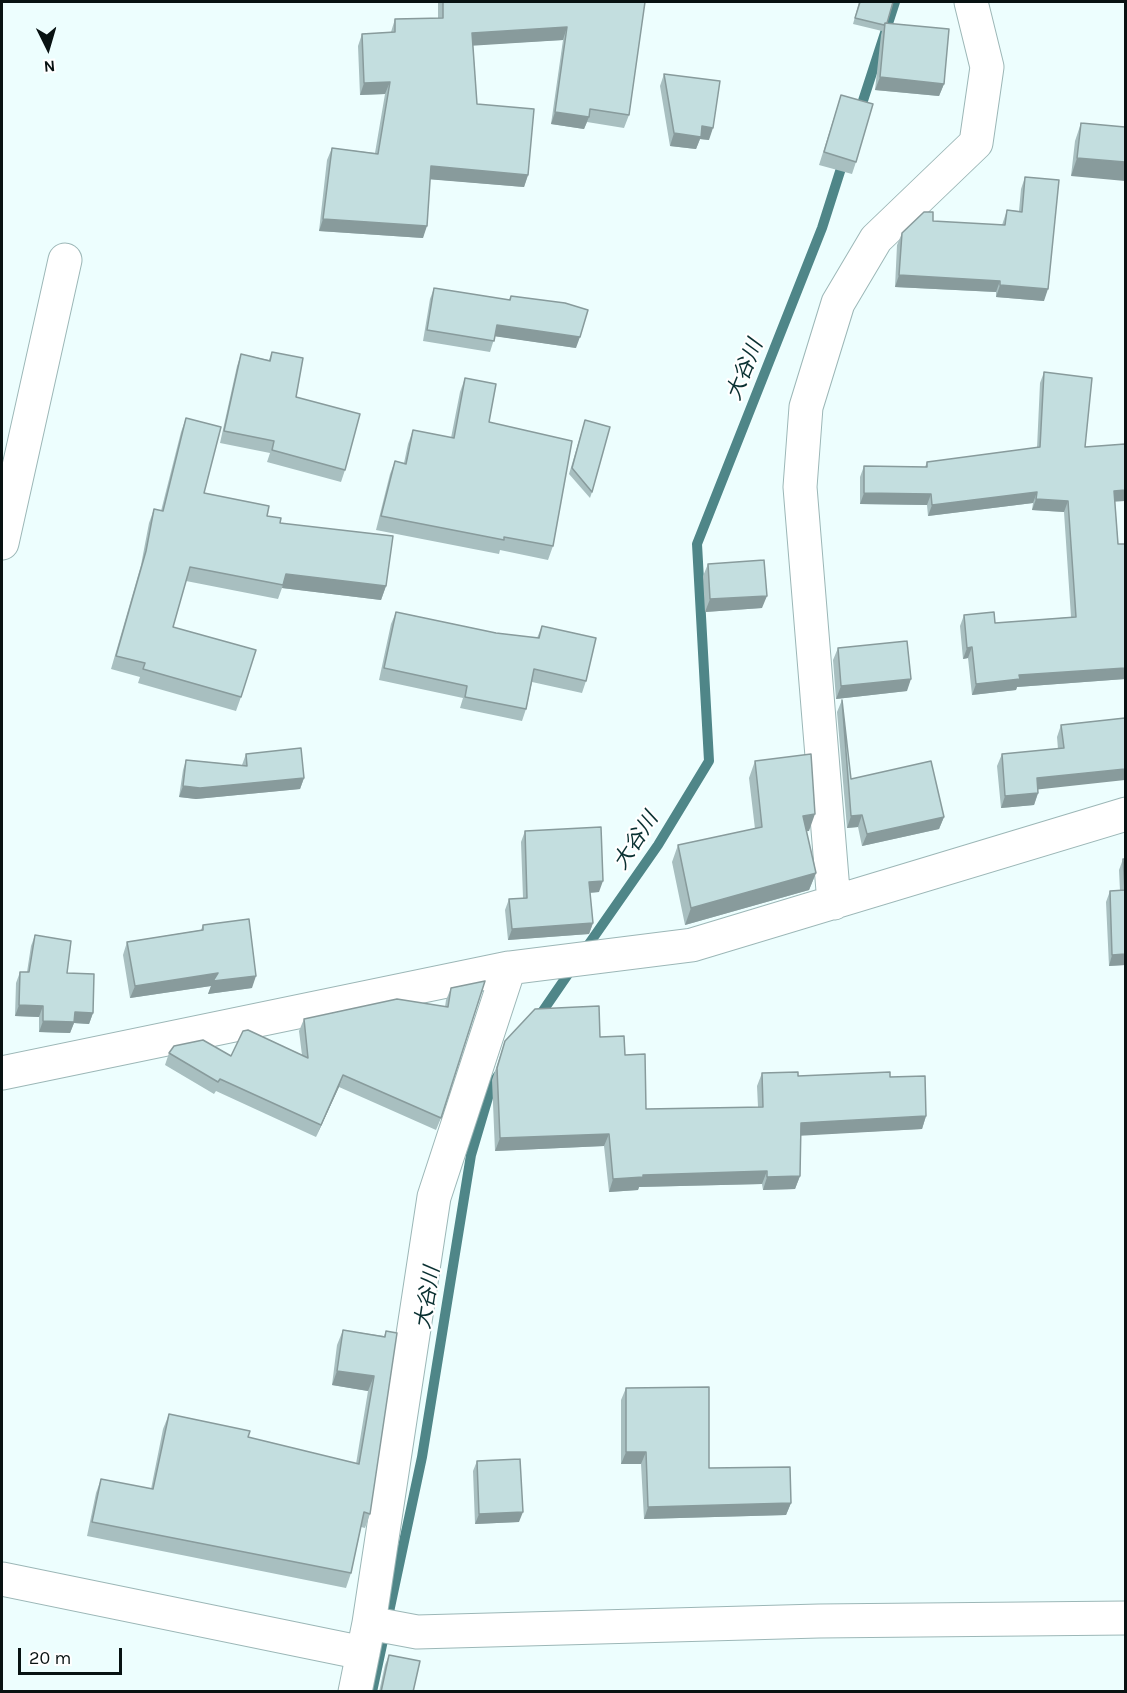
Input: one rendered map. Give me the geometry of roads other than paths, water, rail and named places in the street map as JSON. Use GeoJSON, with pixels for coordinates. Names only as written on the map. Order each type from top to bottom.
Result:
{"type":"FeatureCollection","features":[{"type":"Feature","properties":{"kind":"street"},"geometry":{"type":"LineString","coordinates":[[834,903],[800,488],[806,407],[838,303],[876,239],[976,143],[987,67],[971,2]]}},
{"type":"Feature","properties":{"kind":"street"},"geometry":{"type":"LineString","coordinates":[[2,543],[65,260]]}},
{"type":"Feature","properties":{"kind":"street"},"geometry":{"type":"LineString","coordinates":[[2,1073],[509,968],[692,945],[1125,814]]}},
{"type":"Feature","properties":{"kind":"street"},"geometry":{"type":"LineString","coordinates":[[355,1692],[366,1638],[434,1197],[509,968]]}},
{"type":"Feature","properties":{"kind":"street"},"geometry":{"type":"LineString","coordinates":[[2,1579],[366,1638],[417,1632],[819,1622],[1125,1618]]}},
{"type":"Feature","properties":{"kind":"waterway","name":"大谷川"},"geometry":{"type":"LineString","coordinates":[[859,113],[895,2]]}},
{"type":"Feature","properties":{"kind":"waterway","name":"大谷川"},"geometry":{"type":"LineString","coordinates":[[584,951],[658,845],[709,761],[697,544],[822,228],[844,159]]}},
{"type":"Feature","properties":{"kind":"waterway","name":"大谷川"},"geometry":{"type":"LineString","coordinates":[[538,1018],[573,967]]}},
{"type":"Feature","properties":{"kind":"waterway","name":"大谷川"},"geometry":{"type":"LineString","coordinates":[[372,1692],[422,1457],[471,1155],[492,1084],[500,1073]]}}]}
